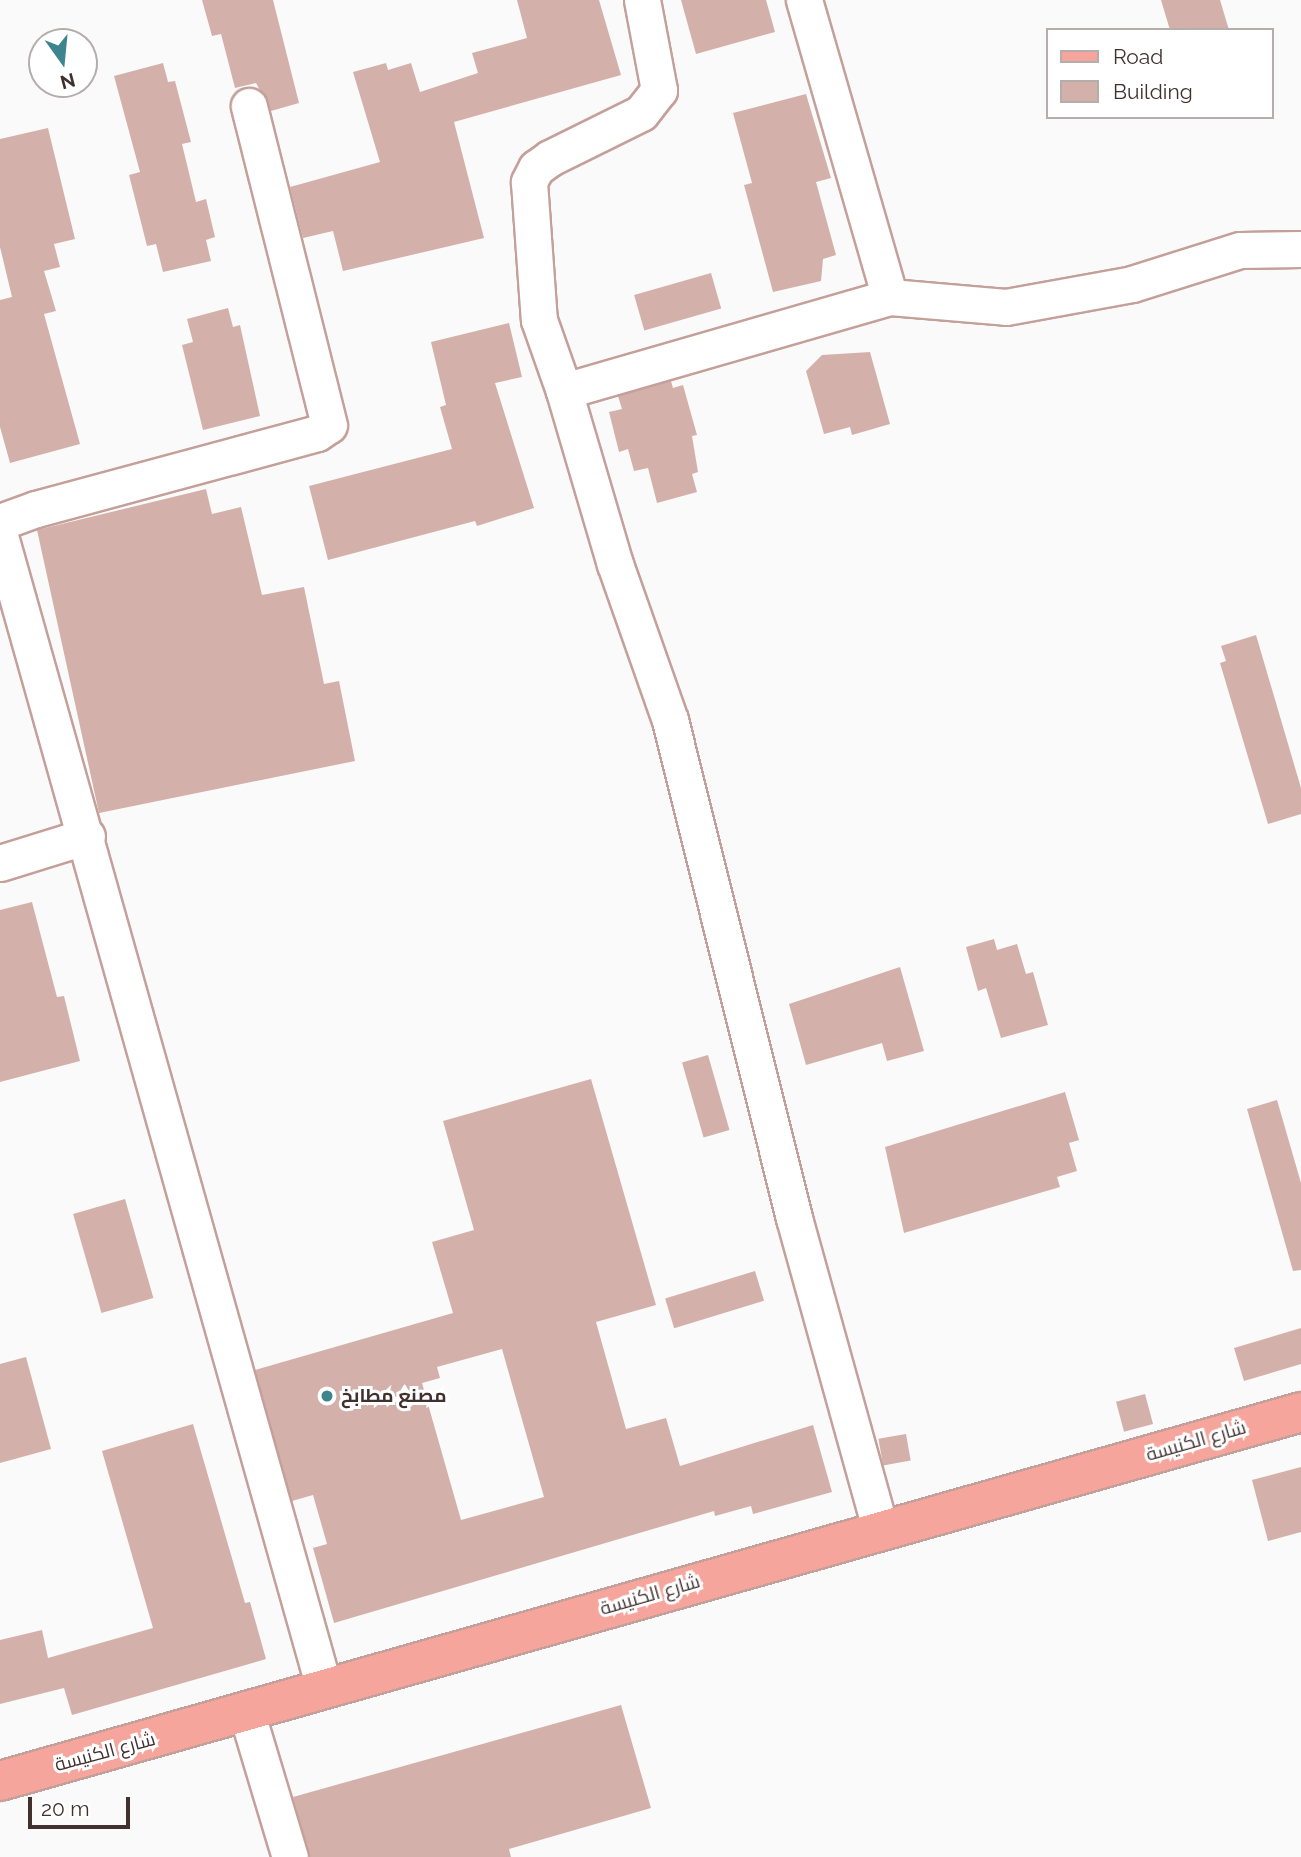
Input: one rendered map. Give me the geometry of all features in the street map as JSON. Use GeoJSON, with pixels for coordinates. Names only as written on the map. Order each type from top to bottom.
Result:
{"type":"FeatureCollection","features":[{"type":"Feature","properties":{"kind":"main road","name":"شارع الكنيسة"},"geometry":{"type":"LineString","coordinates":[[0,1781],[247,1714],[324,1688],[1301,1412]]}},
{"type":"Feature","properties":{"kind":"street"},"geometry":{"type":"LineString","coordinates":[[642,0],[659,90],[641,113],[550,158],[536,168],[529,182],[539,320],[564,391],[615,564],[670,720],[794,1218],[880,1529]]}},
{"type":"Feature","properties":{"kind":"street"},"geometry":{"type":"LineString","coordinates":[[804,0],[890,297]]}},
{"type":"Feature","properties":{"kind":"street"},"geometry":{"type":"LineString","coordinates":[[0,523],[36,509],[317,433],[329,425],[249,106]]}},
{"type":"Feature","properties":{"kind":"street"},"geometry":{"type":"LineString","coordinates":[[564,391],[890,297],[1006,307],[1132,284],[1240,250],[1301,249]]}},
{"type":"Feature","properties":{"kind":"street"},"geometry":{"type":"LineString","coordinates":[[0,536],[87,836],[324,1688]]}},
{"type":"Feature","properties":{"kind":"street"},"geometry":{"type":"LineString","coordinates":[[0,863],[87,836]]}},
{"type":"Feature","properties":{"kind":"street"},"geometry":{"type":"LineString","coordinates":[[247,1714],[290,1857]]}},
{"type":"Feature","properties":{"kind":"building"},"geometry":{"type":"Polygon","coordinates":[[[202,0],[273,0],[299,103],[271,111],[256,83],[235,88],[221,34],[212,36],[202,0]]]}},
{"type":"Feature","properties":{"kind":"building"},"geometry":{"type":"Polygon","coordinates":[[[517,0],[599,0],[621,75],[454,122],[484,238],[343,271],[333,231],[303,238],[290,187],[380,162],[353,72],[386,63],[388,70],[411,63],[420,92],[478,73],[472,53],[527,38],[517,0]]]}},
{"type":"Feature","properties":{"kind":"building"},"geometry":{"type":"Polygon","coordinates":[[[681,0],[766,0],[775,32],[696,54],[681,0]]]}},
{"type":"Feature","properties":{"kind":"building"},"geometry":{"type":"Polygon","coordinates":[[[1161,0],[1220,0],[1228,28],[1169,28],[1161,0]]]}},
{"type":"Feature","properties":{"kind":"building"},"geometry":{"type":"Polygon","coordinates":[[[163,63],[168,82],[175,81],[191,142],[182,144],[196,202],[206,199],[215,237],[206,240],[211,261],[163,272],[156,244],[147,246],[129,175],[140,172],[114,76],[163,63]]]}},
{"type":"Feature","properties":{"kind":"building"},"geometry":{"type":"Polygon","coordinates":[[[806,94],[831,178],[816,182],[836,255],[823,259],[821,281],[773,292],[744,185],[752,183],[733,113],[806,94]]]}},
{"type":"Feature","properties":{"kind":"building"},"geometry":{"type":"Polygon","coordinates":[[[48,128],[75,239],[54,244],[60,267],[44,271],[56,311],[44,314],[80,444],[10,463],[0,427],[0,300],[12,297],[0,247],[0,139],[48,128]]]}},
{"type":"Feature","properties":{"kind":"building"},"geometry":{"type":"Polygon","coordinates":[[[711,273],[721,309],[644,331],[634,295],[711,273]]]}},
{"type":"Feature","properties":{"kind":"building"},"geometry":{"type":"Polygon","coordinates":[[[228,308],[233,327],[240,325],[260,416],[203,430],[182,345],[193,342],[187,319],[228,308]]]}},
{"type":"Feature","properties":{"kind":"building"},"geometry":{"type":"Polygon","coordinates":[[[509,323],[522,377],[495,383],[534,508],[477,526],[475,521],[328,560],[309,486],[452,449],[440,407],[446,405],[431,342],[509,323]]]}},
{"type":"Feature","properties":{"kind":"building"},"geometry":{"type":"Polygon","coordinates":[[[870,352],[890,424],[852,435],[850,427],[824,434],[806,371],[822,355],[870,352]]]}},
{"type":"Feature","properties":{"kind":"building"},"geometry":{"type":"Polygon","coordinates":[[[671,381],[673,388],[683,385],[697,435],[692,436],[698,472],[692,474],[697,492],[657,503],[648,468],[634,471],[628,449],[619,452],[609,412],[622,409],[618,396],[671,381]]]}},
{"type":"Feature","properties":{"kind":"building"},"geometry":{"type":"Polygon","coordinates":[[[206,489],[212,514],[241,507],[262,595],[304,587],[324,684],[339,681],[355,761],[99,813],[37,530],[206,489]]]}},
{"type":"Feature","properties":{"kind":"building"},"geometry":{"type":"Polygon","coordinates":[[[1256,635],[1301,788],[1301,814],[1268,824],[1220,663],[1226,661],[1221,646],[1256,635]]]}},
{"type":"Feature","properties":{"kind":"building"},"geometry":{"type":"Polygon","coordinates":[[[32,902],[57,997],[64,996],[80,1061],[0,1082],[0,910],[32,902]]]}},
{"type":"Feature","properties":{"kind":"building"},"geometry":{"type":"Polygon","coordinates":[[[994,939],[997,950],[1017,944],[1026,974],[1033,972],[1048,1025],[1001,1038],[986,988],[978,991],[966,947],[994,939]]]}},
{"type":"Feature","properties":{"kind":"building"},"geometry":{"type":"Polygon","coordinates":[[[900,967],[924,1051],[887,1061],[882,1043],[806,1065],[789,1004],[900,967]]]}},
{"type":"Feature","properties":{"kind":"building"},"geometry":{"type":"Polygon","coordinates":[[[708,1055],[729,1130],[704,1137],[682,1062],[708,1055]]]}},
{"type":"Feature","properties":{"kind":"building"},"geometry":{"type":"Polygon","coordinates":[[[591,1079],[656,1305],[596,1322],[626,1429],[666,1418],[680,1466],[813,1425],[832,1492],[753,1514],[751,1506],[715,1516],[714,1511],[334,1623],[313,1548],[327,1544],[313,1495],[292,1501],[255,1370],[453,1313],[432,1242],[474,1230],[443,1121],[591,1079]],[[502,1349],[437,1367],[440,1378],[422,1383],[461,1520],[544,1497],[502,1349]]]}},
{"type":"Feature","properties":{"kind":"building"},"geometry":{"type":"Polygon","coordinates":[[[1065,1092],[1079,1140],[1069,1143],[1077,1171],[1057,1177],[1060,1187],[904,1233],[885,1147],[1065,1092]]]}},
{"type":"Feature","properties":{"kind":"building"},"geometry":{"type":"Polygon","coordinates":[[[1277,1100],[1301,1183],[1301,1270],[1293,1271],[1247,1109],[1277,1100]]]}},
{"type":"Feature","properties":{"kind":"building"},"geometry":{"type":"Polygon","coordinates":[[[125,1199],[153,1298],[101,1313],[73,1214],[125,1199]]]}},
{"type":"Feature","properties":{"kind":"building"},"geometry":{"type":"Polygon","coordinates":[[[755,1271],[764,1301],[674,1328],[665,1298],[755,1271]]]}},
{"type":"Feature","properties":{"kind":"building"},"geometry":{"type":"Polygon","coordinates":[[[1301,1328],[1301,1364],[1244,1381],[1234,1348],[1301,1328]]]}},
{"type":"Feature","properties":{"kind":"building"},"geometry":{"type":"Polygon","coordinates":[[[26,1357],[51,1449],[0,1463],[0,1364],[26,1357]]]}},
{"type":"Feature","properties":{"kind":"building"},"geometry":{"type":"Polygon","coordinates":[[[1145,1394],[1153,1424],[1124,1432],[1116,1402],[1145,1394]]]}},
{"type":"Feature","properties":{"kind":"building"},"geometry":{"type":"Polygon","coordinates":[[[193,1424],[245,1603],[250,1602],[266,1659],[72,1715],[64,1688],[0,1704],[0,1640],[42,1630],[48,1658],[153,1628],[102,1451],[193,1424]]]}},
{"type":"Feature","properties":{"kind":"building"},"geometry":{"type":"Polygon","coordinates":[[[906,1434],[911,1461],[883,1465],[878,1439],[906,1434]]]}},
{"type":"Feature","properties":{"kind":"building"},"geometry":{"type":"Polygon","coordinates":[[[1301,1467],[1301,1532],[1268,1541],[1252,1480],[1301,1467]]]}},
{"type":"Feature","properties":{"kind":"building"},"geometry":{"type":"Polygon","coordinates":[[[621,1705],[651,1808],[509,1849],[511,1857],[310,1857],[293,1797],[621,1705]]]}},
{"type":"Feature","properties":{"kind":"place","name":"مصنع مطابخ"},"geometry":{"type":"Point","coordinates":[327,1396]}}]}
